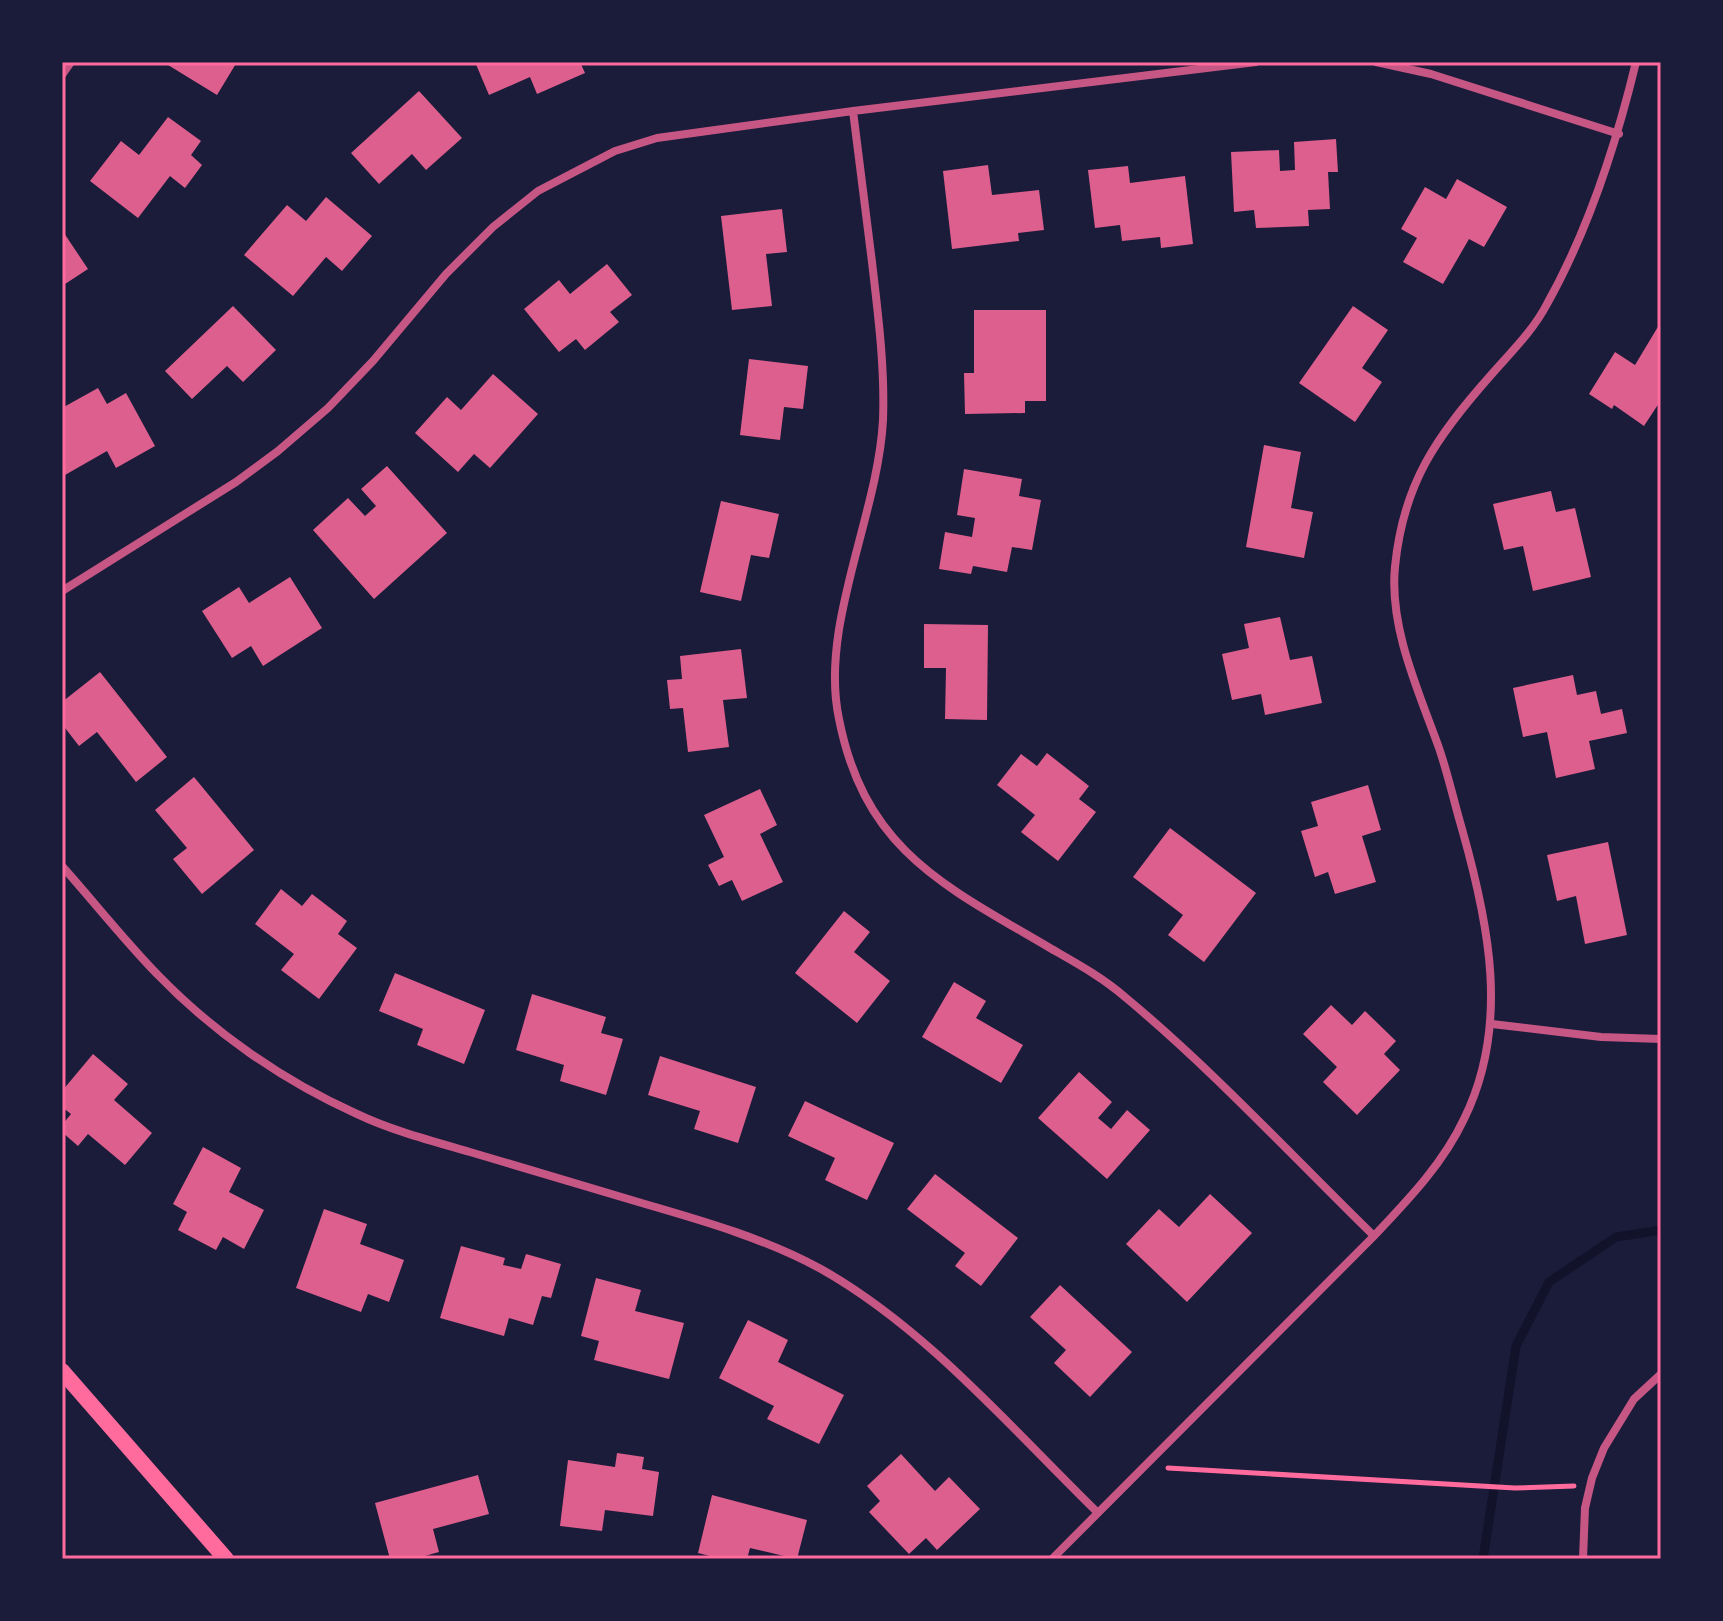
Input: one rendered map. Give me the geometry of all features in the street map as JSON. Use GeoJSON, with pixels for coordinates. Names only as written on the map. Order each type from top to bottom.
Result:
{"type":"FeatureCollection","features":[{"type":"Feature","properties":{"kind":"main road"},"geometry":{"type":"LineString","coordinates":[[62,1371],[226,1559]]}},
{"type":"Feature","properties":{"kind":"street"},"geometry":{"type":"LineString","coordinates":[[62,75],[71,62]]}},
{"type":"Feature","properties":{"kind":"street"},"geometry":{"type":"LineString","coordinates":[[62,591],[236,482],[278,451],[328,408],[373,361],[446,274],[493,227],[538,191],[615,151],[657,138],[1256,62]]}},
{"type":"Feature","properties":{"kind":"street"},"geometry":{"type":"LineString","coordinates":[[1376,62],[1431,74],[1619,134]]}},
{"type":"Feature","properties":{"kind":"street"},"geometry":{"type":"LineString","coordinates":[[1052,1559],[1374,1236],[1421,1186],[1462,1124],[1484,1062],[1492,1024],[1490,953],[1474,871],[1440,751],[1409,669],[1395,593],[1395,567],[1407,505],[1416,478],[1439,438],[1530,331],[1547,304],[1584,225],[1619,134],[1636,62]]}},
{"type":"Feature","properties":{"kind":"street"},"geometry":{"type":"LineString","coordinates":[[853,111],[883,348],[883,422],[871,493],[840,629],[835,682],[838,718],[856,781],[867,803],[898,845],[943,885],[1090,971],[1123,995],[1188,1053],[1374,1236]]}},
{"type":"Feature","properties":{"kind":"street"},"geometry":{"type":"LineString","coordinates":[[62,866],[156,974],[200,1015],[302,1086],[358,1115],[419,1137],[709,1223],[766,1243],[819,1268],[867,1297],[925,1342],[1098,1513]]}},
{"type":"Feature","properties":{"kind":"street"},"geometry":{"type":"LineString","coordinates":[[1492,1024],[1601,1037],[1661,1039]]}},
{"type":"Feature","properties":{"kind":"street"},"geometry":{"type":"LineString","coordinates":[[1583,1559],[1585,1508],[1604,1448],[1634,1399],[1661,1374]]}},
{"type":"Feature","properties":{"kind":"path"},"geometry":{"type":"LineString","coordinates":[[1143,1467],[1515,1488],[1590,1486]]}},
{"type":"Feature","properties":{"kind":"building"},"geometry":{"type":"Polygon","coordinates":[[[170,62],[237,62],[217,95],[168,65],[170,62]]]}},
{"type":"Feature","properties":{"kind":"building"},"geometry":{"type":"Polygon","coordinates":[[[475,62],[580,62],[585,73],[537,94],[530,77],[489,95],[475,62]]]}},
{"type":"Feature","properties":{"kind":"building"},"geometry":{"type":"Polygon","coordinates":[[[419,91],[462,138],[426,170],[412,154],[379,184],[351,153],[419,91]]]}},
{"type":"Feature","properties":{"kind":"building"},"geometry":{"type":"Polygon","coordinates":[[[168,117],[201,141],[191,155],[202,165],[185,188],[170,176],[138,218],[90,181],[121,141],[139,155],[168,117]]]}},
{"type":"Feature","properties":{"kind":"building"},"geometry":{"type":"Polygon","coordinates":[[[1336,139],[1338,172],[1328,172],[1330,209],[1308,210],[1309,226],[1256,228],[1254,210],[1234,212],[1231,152],[1279,150],[1280,171],[1295,170],[1294,142],[1336,139]]]}},
{"type":"Feature","properties":{"kind":"building"},"geometry":{"type":"Polygon","coordinates":[[[988,165],[992,195],[1039,190],[1044,230],[1018,233],[1019,241],[952,249],[943,171],[988,165]]]}},
{"type":"Feature","properties":{"kind":"building"},"geometry":{"type":"Polygon","coordinates":[[[1128,166],[1130,183],[1185,176],[1193,244],[1161,248],[1160,237],[1122,241],[1120,225],[1095,228],[1088,170],[1128,166]]]}},
{"type":"Feature","properties":{"kind":"building"},"geometry":{"type":"Polygon","coordinates":[[[1457,179],[1507,207],[1484,247],[1469,239],[1443,284],[1403,262],[1417,238],[1401,229],[1425,187],[1446,199],[1457,179]]]}},
{"type":"Feature","properties":{"kind":"building"},"geometry":{"type":"Polygon","coordinates":[[[326,197],[372,236],[342,271],[326,257],[293,296],[244,255],[287,205],[306,221],[326,197]]]}},
{"type":"Feature","properties":{"kind":"building"},"geometry":{"type":"Polygon","coordinates":[[[782,209],[787,252],[766,254],[772,306],[732,310],[721,216],[782,209]]]}},
{"type":"Feature","properties":{"kind":"building"},"geometry":{"type":"Polygon","coordinates":[[[62,230],[88,269],[62,286],[62,230]]]}},
{"type":"Feature","properties":{"kind":"building"},"geometry":{"type":"Polygon","coordinates":[[[607,264],[632,295],[610,312],[619,322],[585,350],[576,339],[559,352],[524,309],[559,280],[570,294],[607,264]]]}},
{"type":"Feature","properties":{"kind":"building"},"geometry":{"type":"Polygon","coordinates":[[[233,306],[276,350],[243,382],[227,366],[192,399],[165,371],[233,306]]]}},
{"type":"Feature","properties":{"kind":"building"},"geometry":{"type":"Polygon","coordinates":[[[1353,306],[1388,330],[1362,368],[1382,382],[1355,422],[1299,383],[1353,306]]]}},
{"type":"Feature","properties":{"kind":"building"},"geometry":{"type":"Polygon","coordinates":[[[974,310],[1046,310],[1046,401],[1025,401],[1025,413],[965,414],[964,373],[974,373],[974,310]]]}},
{"type":"Feature","properties":{"kind":"building"},"geometry":{"type":"Polygon","coordinates":[[[1659,325],[1661,400],[1644,426],[1614,405],[1612,409],[1589,394],[1615,352],[1635,365],[1659,325]]]}},
{"type":"Feature","properties":{"kind":"building"},"geometry":{"type":"Polygon","coordinates":[[[749,359],[808,366],[803,409],[784,407],[780,440],[740,435],[749,359]]]}},
{"type":"Feature","properties":{"kind":"building"},"geometry":{"type":"Polygon","coordinates":[[[493,374],[538,414],[490,468],[474,454],[458,472],[415,433],[447,397],[461,410],[493,374]]]}},
{"type":"Feature","properties":{"kind":"building"},"geometry":{"type":"Polygon","coordinates":[[[98,388],[107,404],[126,393],[155,446],[116,468],[107,451],[65,475],[62,469],[62,408],[98,388]]]}},
{"type":"Feature","properties":{"kind":"building"},"geometry":{"type":"Polygon","coordinates":[[[1264,445],[1301,452],[1291,508],[1313,512],[1304,558],[1246,547],[1264,445]]]}},
{"type":"Feature","properties":{"kind":"building"},"geometry":{"type":"Polygon","coordinates":[[[387,466],[447,533],[374,599],[313,530],[348,498],[365,516],[376,506],[361,489],[387,466]]]}},
{"type":"Feature","properties":{"kind":"building"},"geometry":{"type":"Polygon","coordinates":[[[964,469],[1022,479],[1019,496],[1041,500],[1032,550],[1012,547],[1007,572],[973,566],[971,574],[939,569],[945,532],[972,537],[975,518],[957,515],[964,469]]]}},
{"type":"Feature","properties":{"kind":"building"},"geometry":{"type":"Polygon","coordinates":[[[1551,491],[1556,512],[1575,508],[1591,577],[1533,591],[1523,546],[1504,550],[1493,504],[1551,491]]]}},
{"type":"Feature","properties":{"kind":"building"},"geometry":{"type":"Polygon","coordinates":[[[721,501],[779,514],[769,558],[751,555],[741,601],[700,592],[721,501]]]}},
{"type":"Feature","properties":{"kind":"building"},"geometry":{"type":"Polygon","coordinates":[[[290,577],[322,628],[263,666],[251,646],[232,658],[202,611],[239,587],[249,603],[290,577]]]}},
{"type":"Feature","properties":{"kind":"building"},"geometry":{"type":"Polygon","coordinates":[[[1280,617],[1290,660],[1312,656],[1322,703],[1265,715],[1261,694],[1232,700],[1222,654],[1249,648],[1244,624],[1280,617]]]}},
{"type":"Feature","properties":{"kind":"building"},"geometry":{"type":"Polygon","coordinates":[[[924,624],[988,625],[987,720],[945,719],[946,668],[924,668],[924,624]]]}},
{"type":"Feature","properties":{"kind":"building"},"geometry":{"type":"Polygon","coordinates":[[[741,649],[747,698],[723,700],[729,747],[688,752],[683,708],[670,709],[667,680],[682,679],[680,656],[741,649]]]}},
{"type":"Feature","properties":{"kind":"building"},"geometry":{"type":"Polygon","coordinates":[[[100,672],[167,757],[136,782],[97,732],[79,746],[62,724],[62,702],[100,672]]]}},
{"type":"Feature","properties":{"kind":"building"},"geometry":{"type":"Polygon","coordinates":[[[1573,675],[1577,695],[1596,691],[1601,714],[1622,709],[1627,733],[1589,741],[1595,769],[1556,778],[1547,732],[1523,737],[1513,688],[1573,675]]]}},
{"type":"Feature","properties":{"kind":"building"},"geometry":{"type":"Polygon","coordinates":[[[1047,753],[1089,786],[1079,799],[1096,812],[1058,861],[1021,832],[1035,815],[997,785],[1021,754],[1037,766],[1047,753]]]}},
{"type":"Feature","properties":{"kind":"building"},"geometry":{"type":"Polygon","coordinates":[[[194,777],[254,850],[202,894],[173,859],[187,848],[155,810],[194,777]]]}},
{"type":"Feature","properties":{"kind":"building"},"geometry":{"type":"Polygon","coordinates":[[[1368,785],[1381,830],[1362,836],[1376,882],[1335,894],[1328,872],[1315,877],[1301,831],[1318,826],[1311,802],[1368,785]]]}},
{"type":"Feature","properties":{"kind":"building"},"geometry":{"type":"Polygon","coordinates":[[[760,789],[777,825],[760,834],[783,882],[742,901],[732,880],[719,886],[708,865],[724,857],[704,815],[760,789]]]}},
{"type":"Feature","properties":{"kind":"building"},"geometry":{"type":"Polygon","coordinates":[[[1170,828],[1256,893],[1204,962],[1168,935],[1183,915],[1133,877],[1170,828]]]}},
{"type":"Feature","properties":{"kind":"building"},"geometry":{"type":"Polygon","coordinates":[[[1608,842],[1627,935],[1585,944],[1576,896],[1557,901],[1547,855],[1608,842]]]}},
{"type":"Feature","properties":{"kind":"building"},"geometry":{"type":"Polygon","coordinates":[[[281,889],[302,906],[312,894],[347,921],[338,934],[357,948],[319,999],[281,970],[294,954],[255,924],[281,889]]]}},
{"type":"Feature","properties":{"kind":"building"},"geometry":{"type":"Polygon","coordinates":[[[844,911],[870,932],[854,952],[890,981],[857,1023],[795,973],[844,911]]]}},
{"type":"Feature","properties":{"kind":"building"},"geometry":{"type":"Polygon","coordinates":[[[395,973],[485,1010],[464,1064],[417,1045],[423,1029],[379,1011],[395,973]]]}},
{"type":"Feature","properties":{"kind":"building"},"geometry":{"type":"Polygon","coordinates":[[[954,982],[986,1001],[976,1018],[1023,1045],[1001,1083],[922,1037],[954,982]]]}},
{"type":"Feature","properties":{"kind":"building"},"geometry":{"type":"Polygon","coordinates":[[[532,994],[606,1017],[601,1033],[623,1039],[606,1095],[560,1081],[564,1065],[516,1050],[532,994]]]}},
{"type":"Feature","properties":{"kind":"building"},"geometry":{"type":"Polygon","coordinates":[[[1331,1005],[1352,1025],[1365,1011],[1396,1041],[1384,1054],[1400,1070],[1357,1115],[1323,1082],[1337,1067],[1303,1034],[1331,1005]]]}},
{"type":"Feature","properties":{"kind":"building"},"geometry":{"type":"Polygon","coordinates":[[[93,1054],[128,1084],[114,1100],[152,1133],[125,1165],[88,1134],[78,1146],[62,1132],[62,1125],[71,1114],[62,1107],[62,1091],[93,1054]]]}},
{"type":"Feature","properties":{"kind":"building"},"geometry":{"type":"Polygon","coordinates":[[[660,1056],[756,1087],[738,1143],[694,1129],[700,1111],[648,1095],[660,1056]]]}},
{"type":"Feature","properties":{"kind":"building"},"geometry":{"type":"Polygon","coordinates":[[[1079,1072],[1112,1102],[1098,1118],[1111,1129],[1127,1110],[1150,1130],[1107,1179],[1038,1118],[1079,1072]]]}},
{"type":"Feature","properties":{"kind":"building"},"geometry":{"type":"Polygon","coordinates":[[[805,1101],[894,1143],[867,1200],[825,1180],[835,1158],[788,1136],[805,1101]]]}},
{"type":"Feature","properties":{"kind":"building"},"geometry":{"type":"Polygon","coordinates":[[[203,1147],[241,1168],[229,1192],[264,1210],[244,1249],[223,1237],[216,1250],[178,1230],[187,1212],[173,1204],[203,1147]]]}},
{"type":"Feature","properties":{"kind":"building"},"geometry":{"type":"Polygon","coordinates":[[[935,1174],[1018,1238],[981,1286],[955,1266],[965,1253],[907,1209],[935,1174]]]}},
{"type":"Feature","properties":{"kind":"building"},"geometry":{"type":"Polygon","coordinates":[[[1210,1194],[1252,1233],[1187,1302],[1126,1244],[1159,1209],[1179,1227],[1210,1194]]]}},
{"type":"Feature","properties":{"kind":"building"},"geometry":{"type":"Polygon","coordinates":[[[324,1209],[367,1224],[360,1244],[404,1260],[389,1302],[368,1294],[361,1312],[296,1288],[324,1209]]]}},
{"type":"Feature","properties":{"kind":"building"},"geometry":{"type":"Polygon","coordinates":[[[461,1246],[505,1258],[503,1265],[521,1269],[526,1254],[561,1264],[551,1298],[542,1296],[533,1325],[509,1318],[504,1336],[440,1318],[461,1246]]]}},
{"type":"Feature","properties":{"kind":"building"},"geometry":{"type":"Polygon","coordinates":[[[596,1278],[641,1290],[635,1311],[684,1323],[669,1379],[594,1360],[599,1341],[581,1336],[596,1278]]]}},
{"type":"Feature","properties":{"kind":"building"},"geometry":{"type":"Polygon","coordinates":[[[1060,1285],[1132,1352],[1090,1397],[1054,1363],[1066,1350],[1030,1317],[1060,1285]]]}},
{"type":"Feature","properties":{"kind":"building"},"geometry":{"type":"Polygon","coordinates":[[[748,1320],[788,1340],[778,1362],[844,1395],[819,1444],[767,1419],[774,1406],[719,1378],[748,1320]]]}},
{"type":"Feature","properties":{"kind":"building"},"geometry":{"type":"Polygon","coordinates":[[[617,1453],[644,1457],[642,1469],[659,1472],[653,1516],[605,1510],[602,1531],[560,1526],[568,1460],[615,1467],[617,1453]]]}},
{"type":"Feature","properties":{"kind":"building"},"geometry":{"type":"Polygon","coordinates":[[[901,1454],[935,1491],[949,1477],[980,1509],[937,1550],[926,1538],[909,1554],[869,1512],[880,1501],[867,1486],[901,1454]]]}},
{"type":"Feature","properties":{"kind":"building"},"geometry":{"type":"Polygon","coordinates":[[[478,1475],[489,1514],[433,1529],[439,1552],[414,1559],[390,1559],[375,1503],[478,1475]]]}},
{"type":"Feature","properties":{"kind":"building"},"geometry":{"type":"Polygon","coordinates":[[[712,1495],[807,1520],[797,1559],[750,1548],[747,1559],[722,1559],[698,1553],[712,1495]]]}},
{"type":"Feature","properties":{"kind":"waterway"},"geometry":{"type":"LineString","coordinates":[[1483,1559],[1516,1346],[1549,1282],[1616,1237],[1661,1230]]}}]}
